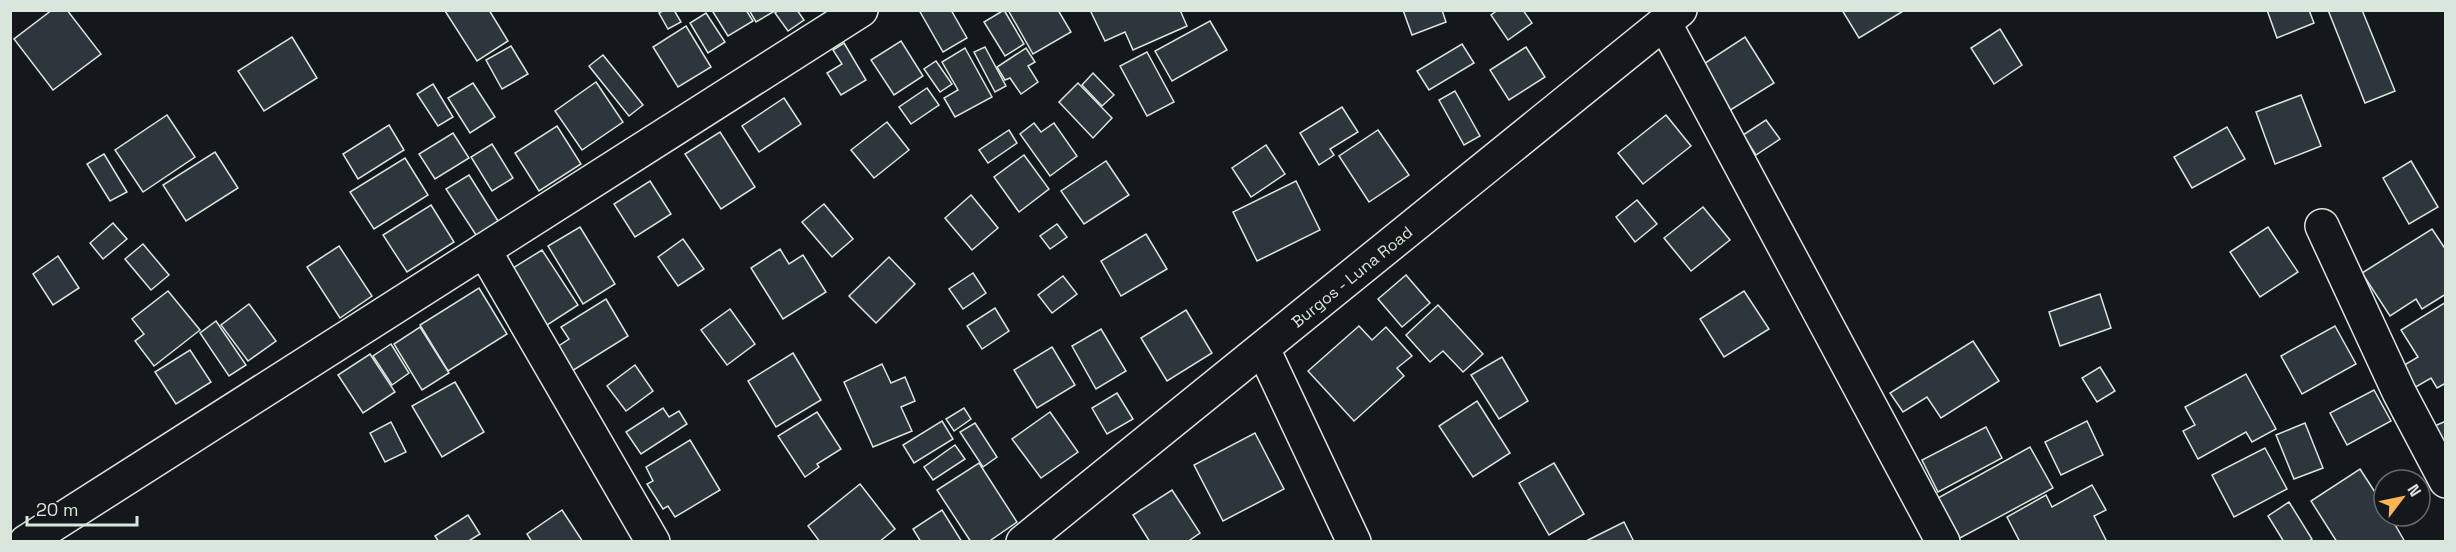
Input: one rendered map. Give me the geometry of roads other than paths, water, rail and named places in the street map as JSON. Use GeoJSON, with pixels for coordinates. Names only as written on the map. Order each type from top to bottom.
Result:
{"type":"FeatureCollection","features":[{"type":"Feature","properties":{"kind":"street"},"geometry":{"type":"LineString","coordinates":[[26,542],[861,10]]}},
{"type":"Feature","properties":{"kind":"street"},"geometry":{"type":"LineString","coordinates":[[1672,17],[1943,542]]}},
{"type":"Feature","properties":{"kind":"street","name":"Burgos - Luna Road"},"geometry":{"type":"LineString","coordinates":[[1023,542],[1672,17]]}},
{"type":"Feature","properties":{"kind":"street"},"geometry":{"type":"LineString","coordinates":[[2322,226],[2399,392],[2445,481]]}},
{"type":"Feature","properties":{"kind":"street"},"geometry":{"type":"LineString","coordinates":[[484,250],[653,542]]}},
{"type":"Feature","properties":{"kind":"street"},"geometry":{"type":"LineString","coordinates":[[1263,349],[1354,542]]}}]}
